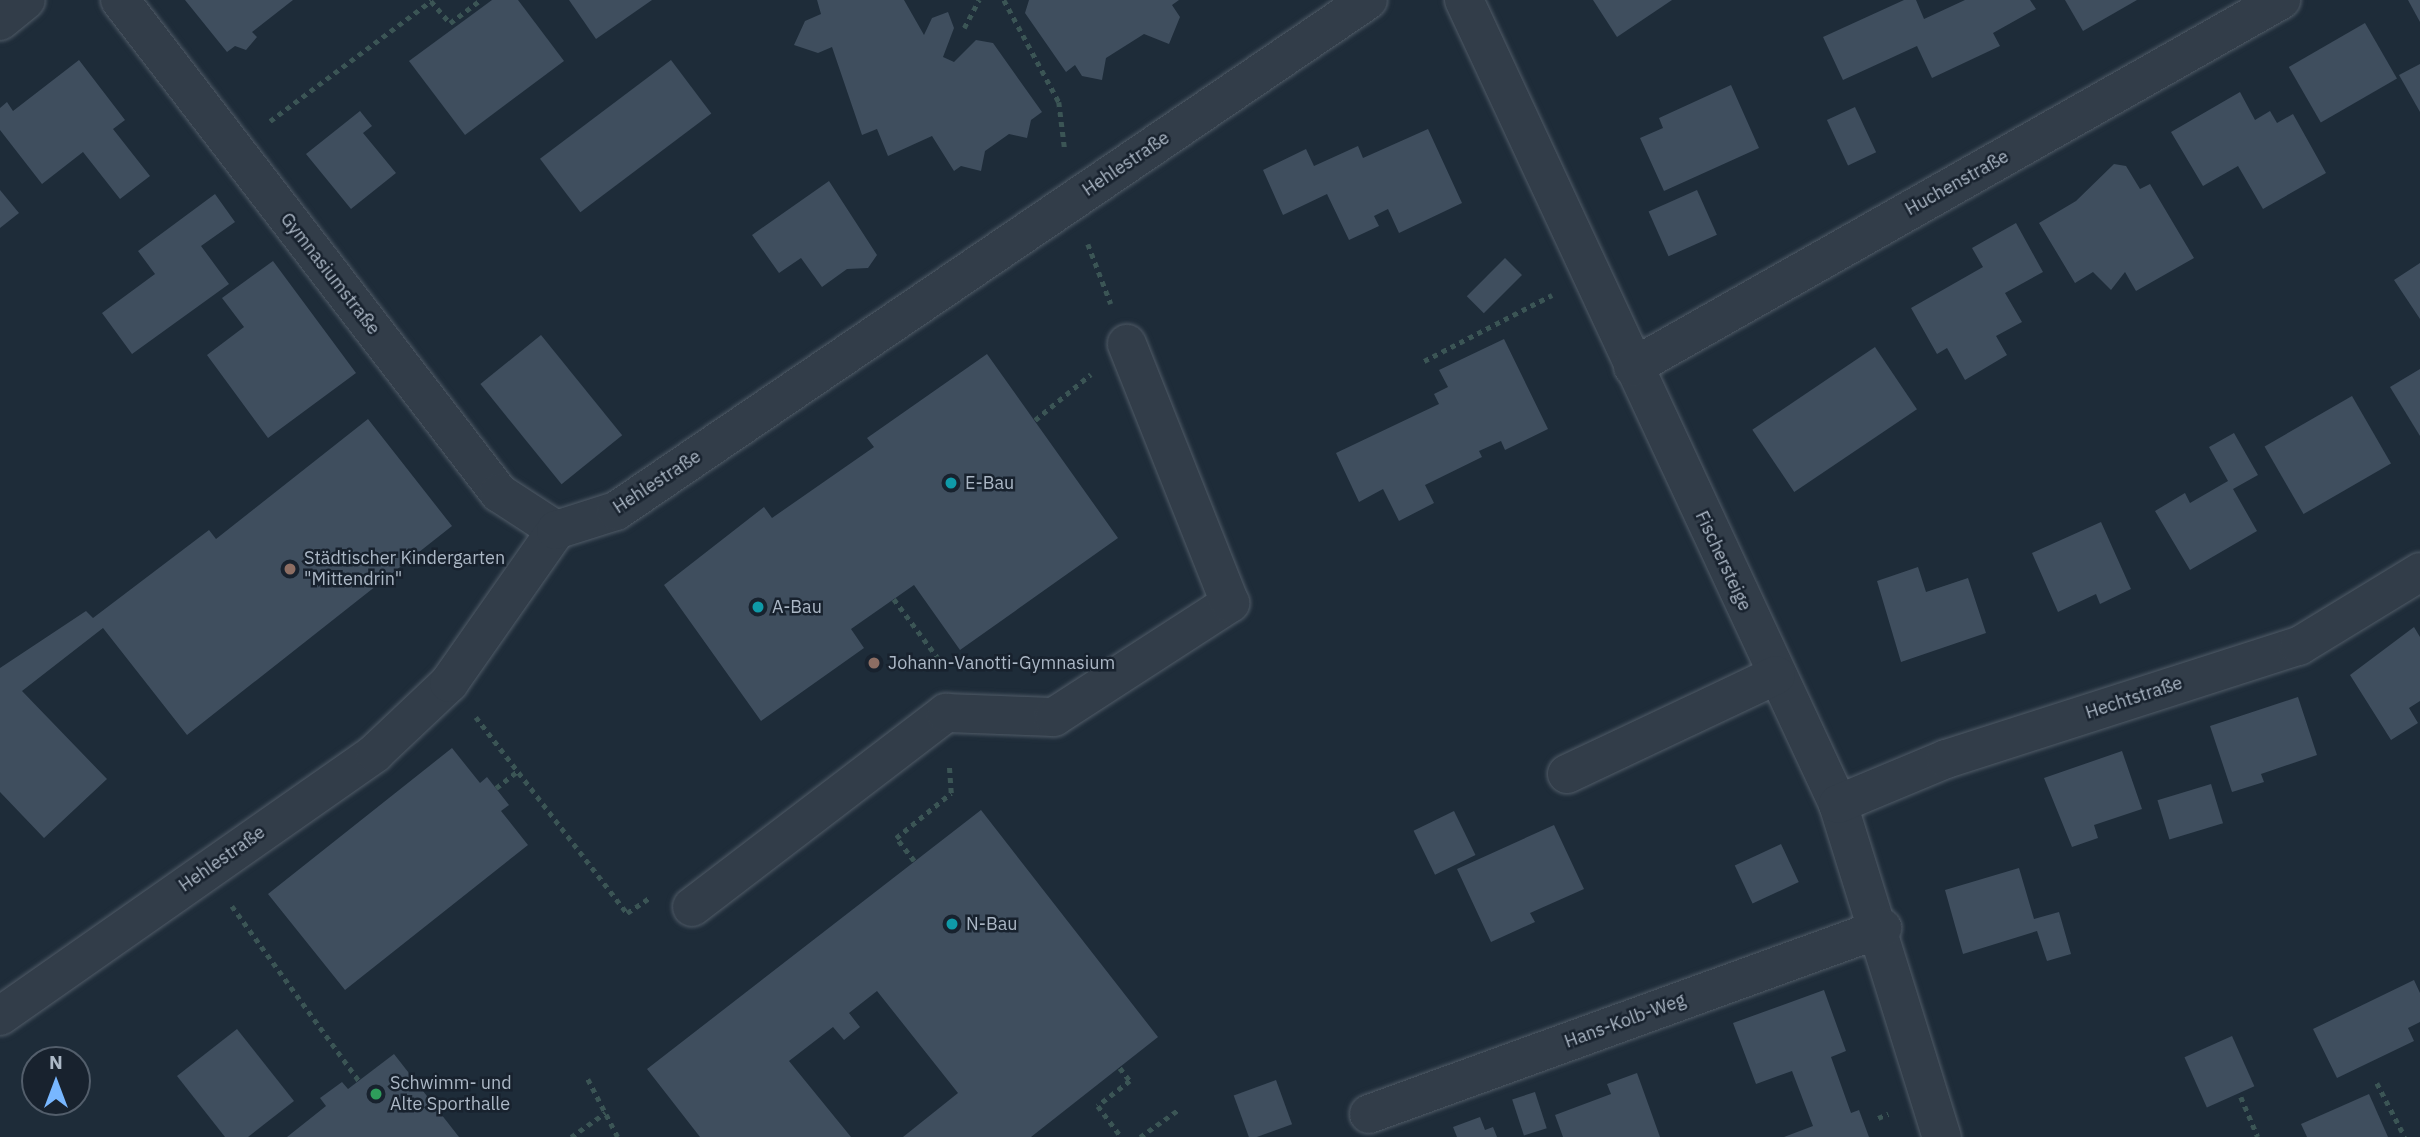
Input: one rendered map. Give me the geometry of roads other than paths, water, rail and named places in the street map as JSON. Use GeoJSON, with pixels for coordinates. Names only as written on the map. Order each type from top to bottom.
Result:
{"type":"FeatureCollection","features":[{"type":"Feature","properties":{"kind":"street"},"geometry":{"type":"LineString","coordinates":[[0,21],[26,0]]}},
{"type":"Feature","properties":{"kind":"street","name":"Gymnasiumstraße"},"geometry":{"type":"LineString","coordinates":[[120,0],[499,493],[556,530]]}},
{"type":"Feature","properties":{"kind":"street","name":"Hehlestraße"},"geometry":{"type":"LineString","coordinates":[[0,1016],[375,753],[449,683],[556,530],[615,512],[1368,0]]}},
{"type":"Feature","properties":{"kind":"street","name":"Fischersteige"},"geometry":{"type":"LineString","coordinates":[[1464,0],[1838,804],[1882,928],[1942,1137]]}},
{"type":"Feature","properties":{"kind":"street","name":"Huchenstraße"},"geometry":{"type":"LineString","coordinates":[[1633,367],[2281,0]]}},
{"type":"Feature","properties":{"kind":"street"},"geometry":{"type":"LineString","coordinates":[[692,907],[946,713],[1054,717],[1230,603],[1127,344]]}},
{"type":"Feature","properties":{"kind":"street","name":"Hechtstraße"},"geometry":{"type":"LineString","coordinates":[[1838,804],[1946,759],[2299,646],[2420,572]]}},
{"type":"Feature","properties":{"kind":"street"},"geometry":{"type":"LineString","coordinates":[[1567,774],[1776,675]]}},
{"type":"Feature","properties":{"kind":"street","name":"Hans-Kolb-Weg"},"geometry":{"type":"LineString","coordinates":[[1369,1114],[1882,928]]}},
{"type":"Feature","properties":{"kind":"place","name":"E-Bau"},"geometry":{"type":"Point","coordinates":[951,483]}},
{"type":"Feature","properties":{"kind":"place","name":"Städtischer Kindergarten \"Mittendrin\""},"geometry":{"type":"Point","coordinates":[290,569]}},
{"type":"Feature","properties":{"kind":"place","name":"A-Bau"},"geometry":{"type":"Point","coordinates":[758,607]}},
{"type":"Feature","properties":{"kind":"place","name":"Johann-Vanotti-Gymnasium"},"geometry":{"type":"Point","coordinates":[874,663]}},
{"type":"Feature","properties":{"kind":"place","name":"N-Bau"},"geometry":{"type":"Point","coordinates":[952,924]}},
{"type":"Feature","properties":{"kind":"place","name":"Schwimm- und Alte Sporthalle"},"geometry":{"type":"Point","coordinates":[376,1094]}}]}
